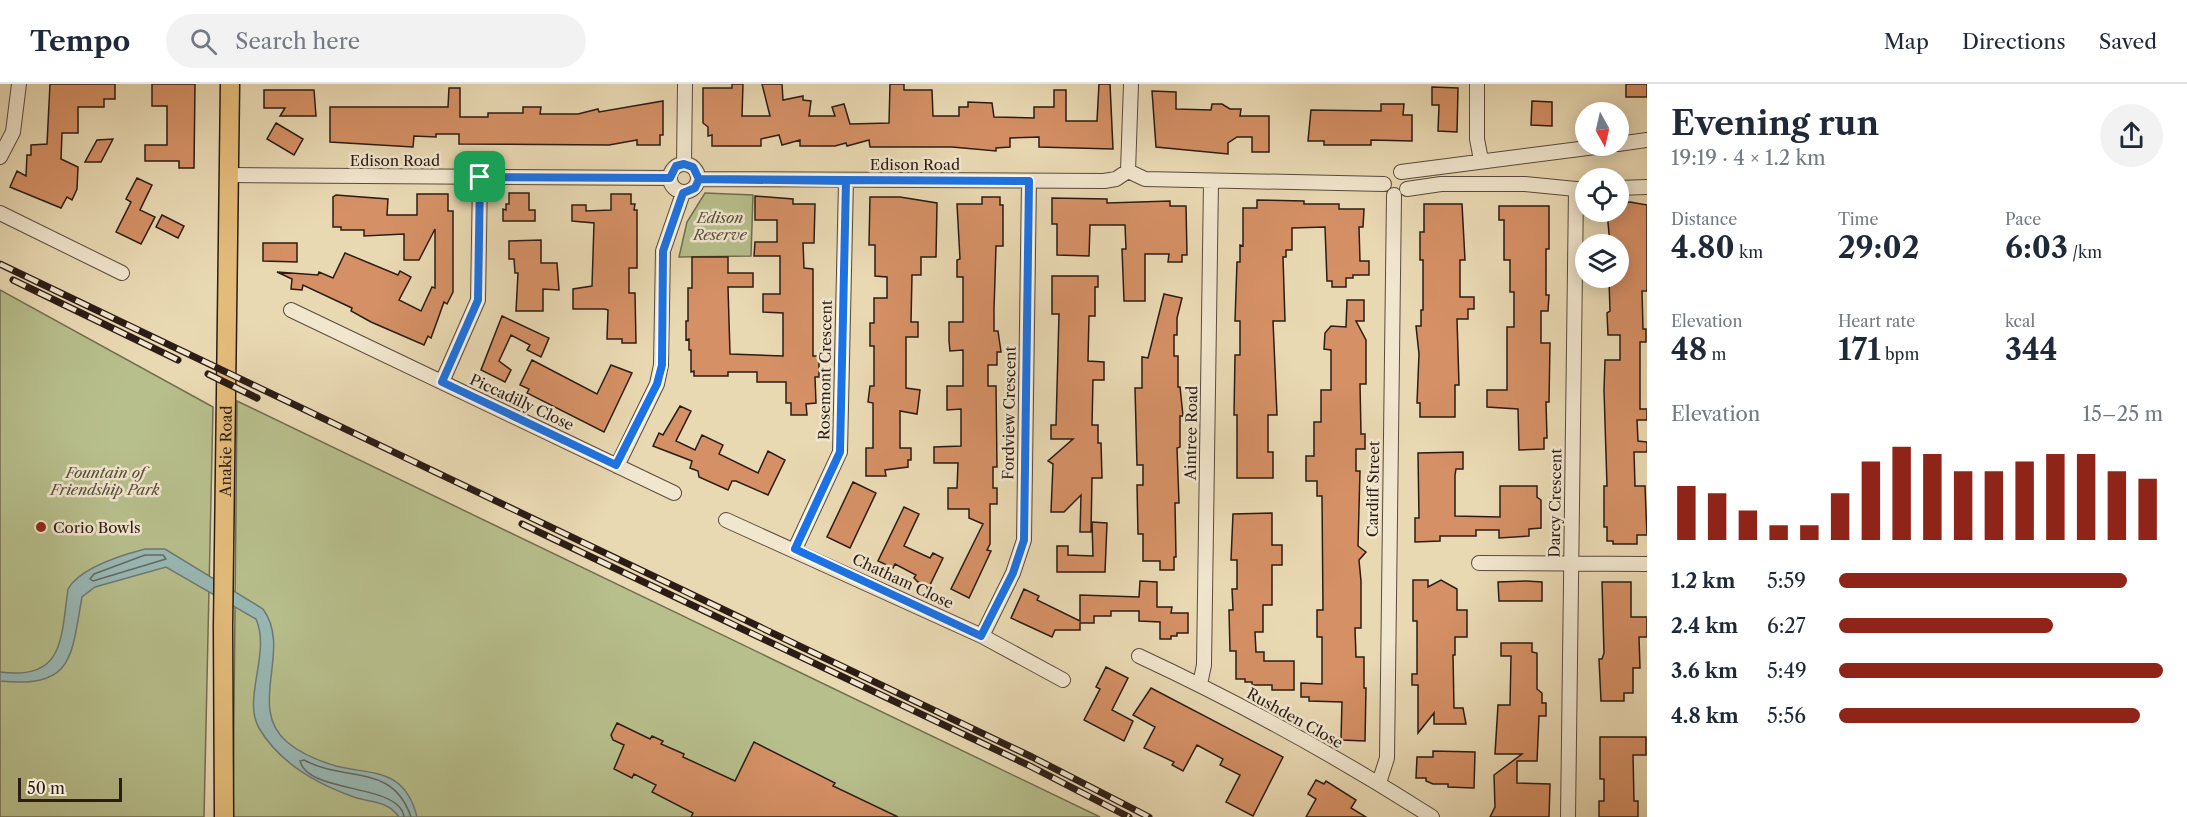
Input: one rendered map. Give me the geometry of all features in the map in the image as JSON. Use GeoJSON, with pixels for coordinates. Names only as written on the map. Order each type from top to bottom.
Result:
{"type":"FeatureCollection","features":[{"type":"Feature","properties":{"kind":"main road","name":"Anakie Road"},"geometry":{"type":"LineString","coordinates":[[224,817],[222,627],[230,84]]}},
{"type":"Feature","properties":{"kind":"street"},"geometry":{"type":"LineString","coordinates":[[0,157],[13,132],[19,84]]}},
{"type":"Feature","properties":{"kind":"street"},"geometry":{"type":"LineString","coordinates":[[684,164],[685,84]]}},
{"type":"Feature","properties":{"kind":"street"},"geometry":{"type":"LineString","coordinates":[[1131,84],[1128,170],[1154,182],[1384,184]]}},
{"type":"Feature","properties":{"kind":"street"},"geometry":{"type":"LineString","coordinates":[[1477,84],[1477,139],[1481,160]]}},
{"type":"Feature","properties":{"kind":"street"},"geometry":{"type":"LineString","coordinates":[[1629,142],[1647,140]]}},
{"type":"Feature","properties":{"kind":"street"},"geometry":{"type":"LineString","coordinates":[[1575,149],[1389,174],[1384,184],[1387,191],[1401,192],[1441,184],[1524,184],[1575,189]]}},
{"type":"Feature","properties":{"kind":"street"},"geometry":{"type":"LineString","coordinates":[[616,465],[657,384],[662,365],[663,251],[683,193],[695,188],[699,179],[693,167],[684,164],[676,166],[670,178],[675,189],[683,193]]}},
{"type":"Feature","properties":{"kind":"street","name":"Edison Road"},"geometry":{"type":"LineString","coordinates":[[699,179],[1104,181],[1116,179],[1128,170]]}},
{"type":"Feature","properties":{"kind":"street"},"geometry":{"type":"LineString","coordinates":[[1401,172],[1407,177],[1401,192]]}},
{"type":"Feature","properties":{"kind":"street","name":"Edison Road"},"geometry":{"type":"LineString","coordinates":[[229,175],[670,178]]}},
{"type":"Feature","properties":{"kind":"street"},"geometry":{"type":"LineString","coordinates":[[442,382],[478,300],[480,177]]}},
{"type":"Feature","properties":{"kind":"street","name":"Rosemont Crescent"},"geometry":{"type":"LineString","coordinates":[[795,549],[840,452],[846,181]]}},
{"type":"Feature","properties":{"kind":"street","name":"Fordview Crescent"},"geometry":{"type":"LineString","coordinates":[[981,636],[1013,573],[1024,540],[1029,181]]}},
{"type":"Feature","properties":{"kind":"street","name":"Aintree Road"},"geometry":{"type":"LineString","coordinates":[[1200,684],[1204,665],[1211,182]]}},
{"type":"Feature","properties":{"kind":"street"},"geometry":{"type":"LineString","coordinates":[[1629,188],[1647,187]]}},
{"type":"Feature","properties":{"kind":"street","name":"Cardiff Street"},"geometry":{"type":"LineString","coordinates":[[1378,783],[1387,758],[1401,192]]}},
{"type":"Feature","properties":{"kind":"street"},"geometry":{"type":"LineString","coordinates":[[0,213],[122,273]]}},
{"type":"Feature","properties":{"kind":"street","name":"Darcy Crescent"},"geometry":{"type":"LineString","coordinates":[[1568,817],[1571,563],[1580,222]]}},
{"type":"Feature","properties":{"kind":"street","name":"Piccadilly Close"},"geometry":{"type":"LineString","coordinates":[[291,310],[674,493]]}},
{"type":"Feature","properties":{"kind":"street","name":"Chatham Close"},"geometry":{"type":"LineString","coordinates":[[726,520],[795,549],[981,636],[1063,680]]}},
{"type":"Feature","properties":{"kind":"street"},"geometry":{"type":"LineString","coordinates":[[1479,563],[1647,564]]}},
{"type":"Feature","properties":{"kind":"street","name":"Rushden Close"},"geometry":{"type":"LineString","coordinates":[[1139,656],[1200,684],[1378,783],[1432,817]]}},
{"type":"Feature","properties":{"kind":"green space","name":"Edison Reserve"},"geometry":{"type":"Polygon","coordinates":[[[705,193],[753,195],[751,256],[679,257],[687,222],[705,193]]]}},
{"type":"Feature","properties":{"kind":"green space","name":"Fountain of Friendship Park"},"geometry":{"type":"Polygon","coordinates":[[[0,290],[213,407],[204,817],[0,817],[0,290]]]}},
{"type":"Feature","properties":{"kind":"green space"},"geometry":{"type":"Polygon","coordinates":[[[237,401],[1100,817],[233,817],[237,401]]]}},
{"type":"Feature","properties":{"kind":"water"},"geometry":{"type":"Polygon","coordinates":[[[145,549],[165,549],[263,609],[271,625],[274,642],[269,695],[270,712],[275,728],[287,742],[298,750],[323,762],[386,776],[396,782],[412,801],[417,817],[399,817],[384,805],[326,786],[300,771],[278,752],[259,728],[253,704],[260,646],[260,632],[256,619],[166,567],[95,587],[82,597],[70,653],[64,665],[55,674],[42,680],[0,681],[0,672],[21,673],[37,670],[56,652],[61,639],[68,589],[74,581],[102,563],[145,549]]]}},
{"type":"Feature","properties":{"kind":"building"},"geometry":{"type":"Polygon","coordinates":[[[50,84],[115,84],[115,99],[104,99],[104,107],[78,107],[78,133],[62,133],[61,159],[78,167],[77,189],[72,200],[67,197],[61,208],[10,187],[17,171],[26,176],[27,155],[31,155],[31,145],[47,144],[50,84]]]}},
{"type":"Feature","properties":{"kind":"building"},"geometry":{"type":"Polygon","coordinates":[[[152,84],[195,84],[194,168],[179,168],[179,161],[145,161],[145,145],[167,145],[167,106],[152,106],[152,84]]]}},
{"type":"Feature","properties":{"kind":"building"},"geometry":{"type":"Polygon","coordinates":[[[732,84],[743,84],[742,116],[770,116],[762,84],[782,84],[783,100],[803,96],[803,100],[811,101],[809,116],[835,116],[832,107],[844,104],[850,124],[889,123],[890,84],[904,84],[904,90],[932,90],[933,116],[959,116],[959,107],[968,107],[968,102],[992,103],[994,117],[1034,118],[1034,107],[1054,107],[1054,90],[1066,90],[1066,121],[1097,121],[1099,84],[1110,84],[1113,149],[1039,147],[1039,137],[1010,138],[1010,147],[996,148],[996,151],[952,147],[870,147],[869,140],[847,146],[846,143],[835,146],[800,146],[800,140],[782,145],[779,135],[761,139],[761,146],[712,146],[712,135],[708,136],[708,127],[703,123],[703,88],[732,88],[732,84]]]}},
{"type":"Feature","properties":{"kind":"building"},"geometry":{"type":"Polygon","coordinates":[[[1626,84],[1647,84],[1647,97],[1626,97],[1626,84]]]}},
{"type":"Feature","properties":{"kind":"building"},"geometry":{"type":"Polygon","coordinates":[[[1432,87],[1458,88],[1457,132],[1438,131],[1439,105],[1432,105],[1432,87]]]}},
{"type":"Feature","properties":{"kind":"building"},"geometry":{"type":"Polygon","coordinates":[[[449,88],[460,88],[460,117],[488,117],[488,113],[523,113],[523,107],[541,107],[540,114],[578,114],[598,109],[599,112],[663,101],[663,135],[660,135],[660,145],[637,145],[637,140],[609,145],[459,144],[459,134],[436,134],[436,137],[414,136],[413,147],[330,142],[330,107],[448,107],[449,88]]]}},
{"type":"Feature","properties":{"kind":"building"},"geometry":{"type":"Polygon","coordinates":[[[264,90],[314,90],[316,116],[280,116],[285,108],[264,108],[264,90]]]}},
{"type":"Feature","properties":{"kind":"building"},"geometry":{"type":"Polygon","coordinates":[[[1152,91],[1176,92],[1176,109],[1211,110],[1212,104],[1222,104],[1230,109],[1241,109],[1240,116],[1269,116],[1269,152],[1252,152],[1252,137],[1237,137],[1228,143],[1228,154],[1156,147],[1152,91]]]}},
{"type":"Feature","properties":{"kind":"building"},"geometry":{"type":"Polygon","coordinates":[[[1532,101],[1552,102],[1552,126],[1531,125],[1532,101]]]}},
{"type":"Feature","properties":{"kind":"building"},"geometry":{"type":"Polygon","coordinates":[[[1381,104],[1404,104],[1403,115],[1412,115],[1412,141],[1371,140],[1371,145],[1324,145],[1324,141],[1308,141],[1311,110],[1381,111],[1381,104]]]}},
{"type":"Feature","properties":{"kind":"building"},"geometry":{"type":"Polygon","coordinates":[[[276,123],[303,139],[294,155],[267,139],[276,123]]]}},
{"type":"Feature","properties":{"kind":"building"},"geometry":{"type":"Polygon","coordinates":[[[113,139],[101,162],[85,162],[97,140],[113,139]]]}},
{"type":"Feature","properties":{"kind":"building"},"geometry":{"type":"Polygon","coordinates":[[[137,178],[152,185],[140,210],[155,217],[141,244],[116,232],[131,202],[126,199],[137,178]]]}},
{"type":"Feature","properties":{"kind":"building"},"geometry":{"type":"Polygon","coordinates":[[[509,193],[529,193],[529,210],[535,210],[535,221],[503,221],[503,209],[506,210],[506,204],[509,204],[509,193]]]}},
{"type":"Feature","properties":{"kind":"building"},"geometry":{"type":"Polygon","coordinates":[[[417,194],[448,194],[448,211],[453,211],[453,292],[447,304],[444,302],[431,338],[428,336],[424,345],[371,322],[351,311],[352,308],[303,285],[302,290],[291,289],[292,279],[277,272],[318,275],[319,272],[333,278],[345,253],[398,275],[400,271],[411,277],[399,300],[421,311],[432,287],[435,288],[435,229],[419,260],[404,260],[404,234],[364,236],[364,230],[341,230],[341,227],[333,227],[333,197],[336,195],[388,199],[387,215],[417,215],[417,194]]]}},
{"type":"Feature","properties":{"kind":"building"},"geometry":{"type":"Polygon","coordinates":[[[611,194],[631,194],[631,204],[635,204],[634,210],[637,210],[637,268],[629,268],[629,293],[635,293],[636,343],[622,343],[622,339],[607,339],[608,310],[573,309],[573,289],[592,286],[594,223],[572,221],[572,205],[586,205],[586,211],[611,210],[611,194]]]}},
{"type":"Feature","properties":{"kind":"building"},"geometry":{"type":"Polygon","coordinates":[[[755,196],[793,199],[793,204],[815,204],[814,243],[803,243],[804,268],[813,269],[813,356],[819,356],[819,377],[815,377],[816,403],[806,404],[807,415],[791,415],[791,403],[786,403],[786,382],[757,382],[757,372],[728,372],[728,376],[694,376],[694,371],[691,372],[691,350],[689,350],[689,339],[686,340],[686,321],[688,321],[688,288],[692,288],[692,257],[728,257],[728,273],[753,273],[753,287],[728,287],[730,354],[783,356],[783,313],[763,312],[763,294],[780,294],[780,256],[754,256],[755,242],[777,242],[777,220],[755,220],[755,196]]]}},
{"type":"Feature","properties":{"kind":"building"},"geometry":{"type":"Polygon","coordinates":[[[870,197],[900,197],[937,203],[936,257],[921,257],[921,275],[912,275],[911,322],[918,322],[918,337],[906,337],[906,388],[920,390],[917,414],[900,411],[900,448],[911,448],[911,460],[908,460],[908,467],[885,470],[886,476],[866,476],[866,448],[873,448],[873,403],[868,402],[870,386],[874,386],[874,346],[870,346],[870,323],[874,323],[874,298],[887,298],[887,277],[875,276],[875,245],[869,245],[870,197]]]}},
{"type":"Feature","properties":{"kind":"building"},"geometry":{"type":"Polygon","coordinates":[[[982,197],[1000,197],[1000,205],[1003,205],[1003,246],[996,246],[994,309],[994,331],[998,331],[1001,352],[997,352],[997,365],[988,365],[988,386],[996,386],[997,467],[993,467],[993,488],[997,488],[997,504],[990,504],[990,544],[987,550],[991,551],[969,598],[951,589],[983,524],[969,518],[969,509],[948,509],[948,488],[957,488],[958,463],[934,463],[934,447],[961,446],[961,409],[947,410],[947,386],[963,386],[963,350],[950,351],[949,341],[949,322],[963,322],[963,277],[957,277],[957,260],[960,259],[957,204],[982,204],[982,197]]]}},
{"type":"Feature","properties":{"kind":"building"},"geometry":{"type":"Polygon","coordinates":[[[1052,198],[1107,199],[1107,203],[1170,201],[1170,206],[1186,206],[1187,255],[1182,255],[1182,262],[1168,262],[1169,254],[1145,254],[1145,301],[1124,301],[1122,249],[1126,249],[1125,225],[1090,225],[1089,256],[1057,255],[1057,224],[1052,224],[1052,198]]]}},
{"type":"Feature","properties":{"kind":"building"},"geometry":{"type":"Polygon","coordinates":[[[1257,200],[1304,201],[1304,204],[1339,204],[1339,209],[1364,209],[1363,227],[1359,227],[1360,261],[1369,261],[1369,275],[1353,275],[1353,278],[1346,278],[1346,287],[1332,287],[1332,281],[1327,281],[1325,227],[1292,228],[1292,250],[1286,250],[1286,257],[1283,257],[1285,321],[1273,321],[1277,415],[1268,415],[1268,452],[1273,452],[1273,478],[1237,478],[1237,415],[1234,415],[1235,355],[1240,355],[1240,321],[1235,321],[1237,262],[1240,262],[1240,245],[1243,246],[1243,208],[1257,208],[1257,200]]]}},
{"type":"Feature","properties":{"kind":"building"},"geometry":{"type":"Polygon","coordinates":[[[1629,202],[1647,205],[1647,291],[1642,291],[1643,329],[1646,329],[1646,342],[1640,342],[1640,409],[1647,409],[1647,420],[1637,420],[1638,441],[1647,442],[1647,452],[1634,452],[1635,486],[1645,486],[1647,535],[1637,535],[1637,544],[1613,544],[1613,541],[1607,541],[1607,527],[1604,527],[1604,486],[1607,486],[1605,360],[1620,360],[1620,335],[1608,335],[1607,313],[1610,311],[1609,288],[1629,288],[1629,234],[1609,234],[1608,222],[1629,222],[1629,202]]]}},
{"type":"Feature","properties":{"kind":"building"},"geometry":{"type":"Polygon","coordinates":[[[1424,204],[1462,204],[1465,260],[1460,260],[1460,297],[1474,297],[1474,309],[1468,309],[1468,319],[1457,319],[1459,385],[1455,385],[1455,417],[1420,417],[1420,403],[1417,403],[1419,354],[1416,326],[1421,326],[1421,310],[1423,310],[1423,260],[1420,260],[1420,232],[1424,232],[1424,204]]]}},
{"type":"Feature","properties":{"kind":"building"},"geometry":{"type":"Polygon","coordinates":[[[1499,206],[1549,206],[1549,249],[1546,249],[1548,311],[1541,311],[1541,343],[1550,343],[1549,402],[1546,402],[1547,438],[1544,438],[1544,449],[1519,450],[1518,409],[1487,407],[1487,390],[1507,390],[1507,327],[1514,327],[1514,292],[1510,292],[1510,260],[1504,260],[1504,220],[1499,220],[1499,206]]]}},
{"type":"Feature","properties":{"kind":"building"},"geometry":{"type":"Polygon","coordinates":[[[162,215],[184,226],[178,238],[156,227],[162,215]]]}},
{"type":"Feature","properties":{"kind":"building"},"geometry":{"type":"Polygon","coordinates":[[[541,240],[541,263],[557,263],[559,290],[543,289],[543,311],[516,311],[518,273],[515,273],[514,259],[509,259],[509,241],[541,240]]]}},
{"type":"Feature","properties":{"kind":"building"},"geometry":{"type":"Polygon","coordinates":[[[263,243],[297,243],[297,262],[263,261],[263,243]]]}},
{"type":"Feature","properties":{"kind":"building"},"geometry":{"type":"Polygon","coordinates":[[[1052,276],[1098,276],[1098,287],[1095,287],[1095,316],[1089,316],[1088,361],[1104,362],[1104,380],[1093,380],[1092,425],[1098,425],[1102,478],[1092,478],[1091,532],[1080,532],[1081,495],[1064,512],[1051,512],[1053,464],[1048,461],[1073,439],[1051,439],[1051,425],[1056,425],[1059,314],[1052,314],[1052,276]]]}},
{"type":"Feature","properties":{"kind":"building"},"geometry":{"type":"Polygon","coordinates":[[[1164,294],[1182,298],[1177,318],[1177,335],[1174,335],[1174,356],[1178,356],[1178,387],[1180,387],[1183,416],[1180,416],[1180,447],[1177,448],[1179,503],[1175,503],[1176,557],[1174,557],[1174,570],[1160,570],[1160,561],[1143,561],[1143,534],[1138,534],[1137,485],[1143,485],[1143,465],[1137,465],[1135,388],[1142,388],[1142,357],[1148,358],[1164,294]]]}},
{"type":"Feature","properties":{"kind":"building"},"geometry":{"type":"Polygon","coordinates":[[[1347,300],[1364,300],[1364,321],[1356,321],[1366,340],[1366,384],[1360,384],[1361,434],[1365,434],[1365,449],[1356,449],[1356,471],[1360,471],[1358,546],[1366,552],[1359,560],[1361,628],[1355,628],[1356,657],[1364,657],[1365,741],[1341,740],[1342,702],[1309,701],[1309,697],[1301,697],[1301,683],[1322,684],[1322,637],[1317,637],[1317,610],[1323,610],[1322,496],[1317,496],[1317,481],[1306,481],[1306,456],[1314,456],[1314,422],[1321,422],[1321,390],[1331,390],[1331,350],[1324,349],[1325,333],[1331,326],[1346,327],[1347,300]]]}},
{"type":"Feature","properties":{"kind":"building"},"geometry":{"type":"Polygon","coordinates":[[[502,316],[549,338],[541,357],[527,350],[530,345],[511,335],[499,361],[511,370],[505,382],[481,370],[502,316]]]}},
{"type":"Feature","properties":{"kind":"building"},"geometry":{"type":"Polygon","coordinates":[[[532,360],[597,394],[611,365],[632,373],[604,432],[527,393],[529,389],[520,385],[532,360]]]}},
{"type":"Feature","properties":{"kind":"building"},"geometry":{"type":"Polygon","coordinates":[[[680,406],[691,411],[676,441],[695,450],[702,435],[723,445],[719,454],[758,473],[768,451],[785,460],[768,495],[736,481],[732,481],[728,490],[699,477],[698,471],[690,468],[692,461],[653,446],[659,433],[663,435],[680,406]]]}},
{"type":"Feature","properties":{"kind":"building"},"geometry":{"type":"Polygon","coordinates":[[[1463,452],[1463,469],[1456,469],[1455,475],[1455,516],[1500,517],[1500,486],[1537,486],[1537,497],[1541,500],[1541,528],[1529,529],[1529,536],[1499,538],[1499,530],[1476,530],[1476,536],[1440,536],[1440,541],[1415,542],[1415,518],[1419,518],[1418,453],[1463,452]]]}},
{"type":"Feature","properties":{"kind":"building"},"geometry":{"type":"Polygon","coordinates":[[[853,482],[876,493],[850,548],[827,537],[853,482]]]}},
{"type":"Feature","properties":{"kind":"building"},"geometry":{"type":"Polygon","coordinates":[[[904,507],[919,514],[904,546],[930,558],[933,553],[943,558],[929,587],[918,582],[914,578],[916,575],[895,564],[893,568],[878,561],[904,507]]]}},
{"type":"Feature","properties":{"kind":"building"},"geometry":{"type":"Polygon","coordinates":[[[1272,513],[1272,545],[1282,545],[1282,565],[1272,565],[1272,605],[1263,605],[1263,632],[1255,632],[1256,652],[1264,652],[1264,661],[1294,661],[1294,690],[1272,690],[1272,685],[1252,685],[1252,682],[1245,682],[1245,679],[1236,679],[1236,651],[1230,651],[1229,610],[1233,610],[1232,589],[1237,589],[1237,560],[1231,560],[1233,514],[1272,513]]]}},
{"type":"Feature","properties":{"kind":"building"},"geometry":{"type":"Polygon","coordinates":[[[1092,522],[1107,523],[1105,572],[1057,572],[1057,546],[1068,546],[1068,555],[1093,556],[1092,522]]]}},
{"type":"Feature","properties":{"kind":"building"},"geometry":{"type":"Polygon","coordinates":[[[1413,580],[1428,580],[1428,587],[1441,580],[1457,589],[1457,610],[1467,610],[1467,637],[1455,637],[1455,655],[1453,655],[1454,708],[1463,708],[1466,724],[1434,724],[1434,713],[1418,733],[1418,685],[1412,685],[1412,674],[1417,674],[1417,621],[1413,621],[1413,580]]]}},
{"type":"Feature","properties":{"kind":"building"},"geometry":{"type":"Polygon","coordinates":[[[1140,581],[1157,582],[1157,607],[1172,607],[1171,613],[1188,613],[1188,633],[1177,633],[1177,636],[1171,636],[1171,639],[1160,639],[1160,622],[1139,621],[1139,611],[1111,611],[1111,616],[1094,616],[1094,623],[1080,623],[1080,630],[1055,630],[1052,637],[1011,618],[1024,589],[1039,596],[1037,600],[1080,621],[1080,595],[1139,597],[1140,581]]]}},
{"type":"Feature","properties":{"kind":"building"},"geometry":{"type":"Polygon","coordinates":[[[1498,582],[1542,582],[1542,601],[1499,601],[1498,582]]]}},
{"type":"Feature","properties":{"kind":"building"},"geometry":{"type":"Polygon","coordinates":[[[1602,582],[1631,582],[1631,617],[1647,617],[1647,637],[1639,637],[1640,668],[1633,668],[1633,693],[1624,693],[1624,701],[1601,701],[1599,659],[1602,659],[1604,653],[1602,582]]]}},
{"type":"Feature","properties":{"kind":"building"},"geometry":{"type":"Polygon","coordinates":[[[1501,643],[1532,643],[1532,652],[1537,653],[1537,689],[1542,693],[1542,703],[1546,703],[1546,716],[1539,716],[1537,761],[1517,761],[1517,783],[1550,784],[1549,817],[1490,817],[1495,807],[1494,775],[1522,754],[1495,754],[1498,705],[1510,705],[1511,656],[1501,656],[1501,643]]]}},
{"type":"Feature","properties":{"kind":"building"},"geometry":{"type":"Polygon","coordinates":[[[1106,667],[1128,678],[1112,710],[1133,721],[1124,741],[1084,720],[1100,689],[1096,687],[1106,667]]]}},
{"type":"Feature","properties":{"kind":"building"},"geometry":{"type":"Polygon","coordinates":[[[1151,688],[1283,757],[1253,816],[1226,802],[1240,775],[1220,765],[1223,759],[1197,745],[1183,771],[1172,765],[1174,762],[1144,748],[1155,727],[1133,715],[1151,688]]]}},
{"type":"Feature","properties":{"kind":"building"},"geometry":{"type":"Polygon","coordinates":[[[617,723],[650,739],[652,736],[663,741],[661,744],[684,754],[683,757],[735,781],[754,742],[835,783],[833,786],[898,817],[691,817],[693,813],[652,792],[656,785],[634,774],[632,778],[614,769],[624,745],[613,740],[611,735],[617,723]]]}},
{"type":"Feature","properties":{"kind":"building"},"geometry":{"type":"Polygon","coordinates":[[[1600,737],[1646,737],[1646,755],[1633,755],[1634,801],[1638,801],[1638,817],[1599,817],[1599,801],[1604,801],[1604,779],[1600,779],[1600,737]]]}},
{"type":"Feature","properties":{"kind":"building"},"geometry":{"type":"Polygon","coordinates":[[[1433,751],[1475,752],[1474,788],[1448,787],[1448,784],[1433,784],[1426,781],[1426,778],[1416,778],[1417,757],[1433,757],[1433,751]]]}},
{"type":"Feature","properties":{"kind":"building"},"geometry":{"type":"Polygon","coordinates":[[[1316,780],[1324,784],[1326,781],[1356,800],[1351,808],[1366,817],[1306,817],[1316,799],[1308,794],[1316,780]]]}},
{"type":"Feature","properties":{"kind":"railway"},"geometry":{"type":"LineString","coordinates":[[0,264],[1032,757],[1149,817]]}},
{"type":"Feature","properties":{"kind":"railway"},"geometry":{"type":"LineString","coordinates":[[13,280],[178,360]]}},
{"type":"Feature","properties":{"kind":"railway"},"geometry":{"type":"LineString","coordinates":[[208,374],[257,398]]}},
{"type":"Feature","properties":{"kind":"railway"},"geometry":{"type":"LineString","coordinates":[[522,524],[1028,765],[1129,817]]}},
{"type":"Feature","properties":{"kind":"place","name":"Corio Bowls"},"geometry":{"type":"Point","coordinates":[41,527]}},
{"type":"Feature","properties":{"kind":"route"},"geometry":{"type":"LineString","coordinates":[[480,177],[478,300],[442,382],[616,465],[657,384],[662,365],[661,271],[663,251],[683,193],[695,188],[699,179],[846,181],[840,452],[795,549],[981,636],[1022,553],[1024,540],[1029,181],[699,179],[696,170],[689,164],[676,166],[670,173],[670,178],[480,177]]}}]}
